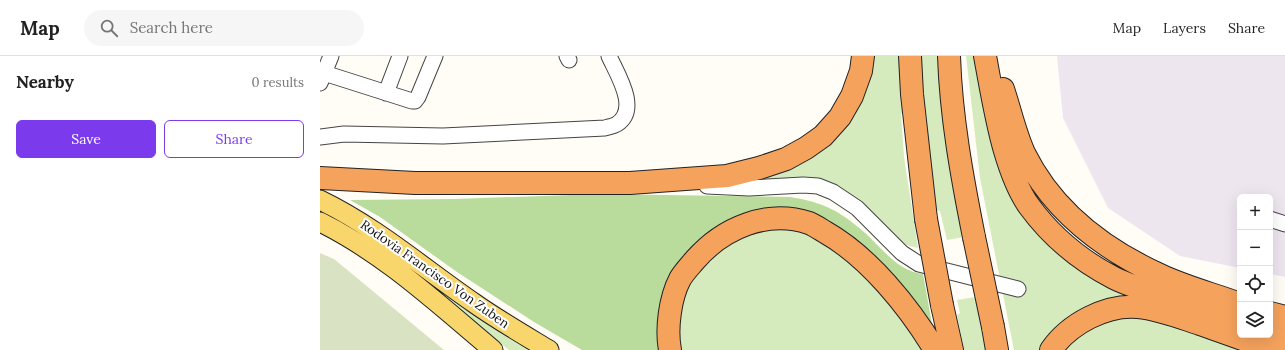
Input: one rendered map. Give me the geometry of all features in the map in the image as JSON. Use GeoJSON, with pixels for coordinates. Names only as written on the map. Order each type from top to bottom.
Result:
{"type":"FeatureCollection","features":[{"type":"Feature","properties":{"kind":"highway"},"geometry":{"type":"LineString","coordinates":[[320,178],[415,182],[630,183],[727,176],[786,159],[806,148],[823,136],[840,117],[852,96],[863,56]]}},
{"type":"Feature","properties":{"kind":"highway"},"geometry":{"type":"LineString","coordinates":[[910,56],[926,219],[952,350]]}},
{"type":"Feature","properties":{"kind":"highway"},"geometry":{"type":"LineString","coordinates":[[949,56],[952,103],[961,172],[997,350]]}},
{"type":"Feature","properties":{"kind":"highway"},"geometry":{"type":"LineString","coordinates":[[985,56],[1005,152],[1016,180],[1029,205],[1046,226],[1063,243],[1086,262],[1115,278],[1149,291],[1237,320]]}},
{"type":"Feature","properties":{"kind":"highway"},"geometry":{"type":"LineString","coordinates":[[995,56],[1002,85],[1024,152],[1051,196],[1069,215],[1088,233],[1112,250],[1136,264],[1161,276],[1237,303]]}},
{"type":"Feature","properties":{"kind":"highway"},"geometry":{"type":"LineString","coordinates":[[670,350],[669,320],[673,299],[680,279],[691,264],[704,249],[739,226],[760,220],[784,218],[809,224],[841,241],[877,274],[908,308],[935,350]]}},
{"type":"Feature","properties":{"kind":"highway"},"geometry":{"type":"LineString","coordinates":[[1051,350],[1064,335],[1081,322],[1118,307],[1137,307],[1165,312],[1275,350]]}},
{"type":"Feature","properties":{"kind":"highway"},"geometry":{"type":"LineString","coordinates":[[1273,314],[1285,317]]}},
{"type":"Feature","properties":{"kind":"highway"},"geometry":{"type":"LineString","coordinates":[[1273,332],[1285,335]]}},
{"type":"Feature","properties":{"kind":"main road","name":"Rodovia Francisco Von Zuben"},"geometry":{"type":"LineString","coordinates":[[320,200],[358,220],[375,231],[474,304],[549,350]]}},
{"type":"Feature","properties":{"kind":"main road"},"geometry":{"type":"LineString","coordinates":[[320,222],[378,256],[493,350]]}},
{"type":"Feature","properties":{"kind":"street"},"geometry":{"type":"LineString","coordinates":[[331,56],[322,78],[386,93],[412,101],[415,101],[418,97],[434,56]]}},
{"type":"Feature","properties":{"kind":"street"},"geometry":{"type":"LineString","coordinates":[[386,93],[400,56]]}},
{"type":"Feature","properties":{"kind":"street"},"geometry":{"type":"LineString","coordinates":[[320,137],[344,134],[443,136],[605,128],[617,124],[625,115],[628,105],[626,92],[609,56]]}},
{"type":"Feature","properties":{"kind":"street"},"geometry":{"type":"LineString","coordinates":[[630,183],[749,188],[803,185],[818,186],[833,192],[857,208],[902,253],[919,264],[1018,289]]}},
{"type":"Feature","properties":{"kind":"street"},"geometry":{"type":"LineString","coordinates":[[1273,220],[1285,224]]}},
{"type":"Feature","properties":{"kind":"shaded area"},"geometry":{"type":"Polygon","coordinates":[[[1057,56],[1285,56],[1285,277],[1273,275],[1273,194],[1237,194],[1237,267],[1180,256],[1108,208],[1063,118],[1057,56]]]}},
{"type":"Feature","properties":{"kind":"green space"},"geometry":{"type":"Polygon","coordinates":[[[870,56],[902,56],[905,110],[901,114],[904,157],[918,248],[900,242],[843,190],[739,182],[792,166],[870,56]]]}},
{"type":"Feature","properties":{"kind":"green space"},"geometry":{"type":"Polygon","coordinates":[[[920,56],[941,56],[964,237],[947,240],[940,211],[936,210],[930,171],[920,56]]]}},
{"type":"Feature","properties":{"kind":"green space"},"geometry":{"type":"Polygon","coordinates":[[[966,56],[980,56],[1014,191],[1142,297],[1044,350],[1014,350],[980,178],[966,56]]]}},
{"type":"Feature","properties":{"kind":"green space"},"geometry":{"type":"Polygon","coordinates":[[[599,194],[790,197],[821,204],[855,224],[898,264],[914,272],[923,274],[932,324],[912,300],[814,216],[695,247],[659,350],[582,350],[534,322],[457,272],[380,217],[350,200],[454,199],[599,194]]]}},
{"type":"Feature","properties":{"kind":"green space"},"geometry":{"type":"Polygon","coordinates":[[[782,226],[816,234],[868,273],[927,350],[677,350],[676,327],[684,288],[727,239],[782,226]]]}},
{"type":"Feature","properties":{"kind":"green space"},"geometry":{"type":"Polygon","coordinates":[[[320,253],[334,259],[444,350],[320,350],[320,253]]]}},
{"type":"Feature","properties":{"kind":"green space"},"geometry":{"type":"Polygon","coordinates":[[[414,270],[531,350],[509,350],[413,272],[414,270]]]}},
{"type":"Feature","properties":{"kind":"green space"},"geometry":{"type":"Polygon","coordinates":[[[975,297],[979,318],[982,317],[989,350],[964,350],[957,315],[960,313],[957,300],[975,297]]]}},
{"type":"Feature","properties":{"kind":"green space"},"geometry":{"type":"Polygon","coordinates":[[[1130,316],[1163,321],[1240,350],[1062,350],[1092,326],[1130,316]]]}}]}
